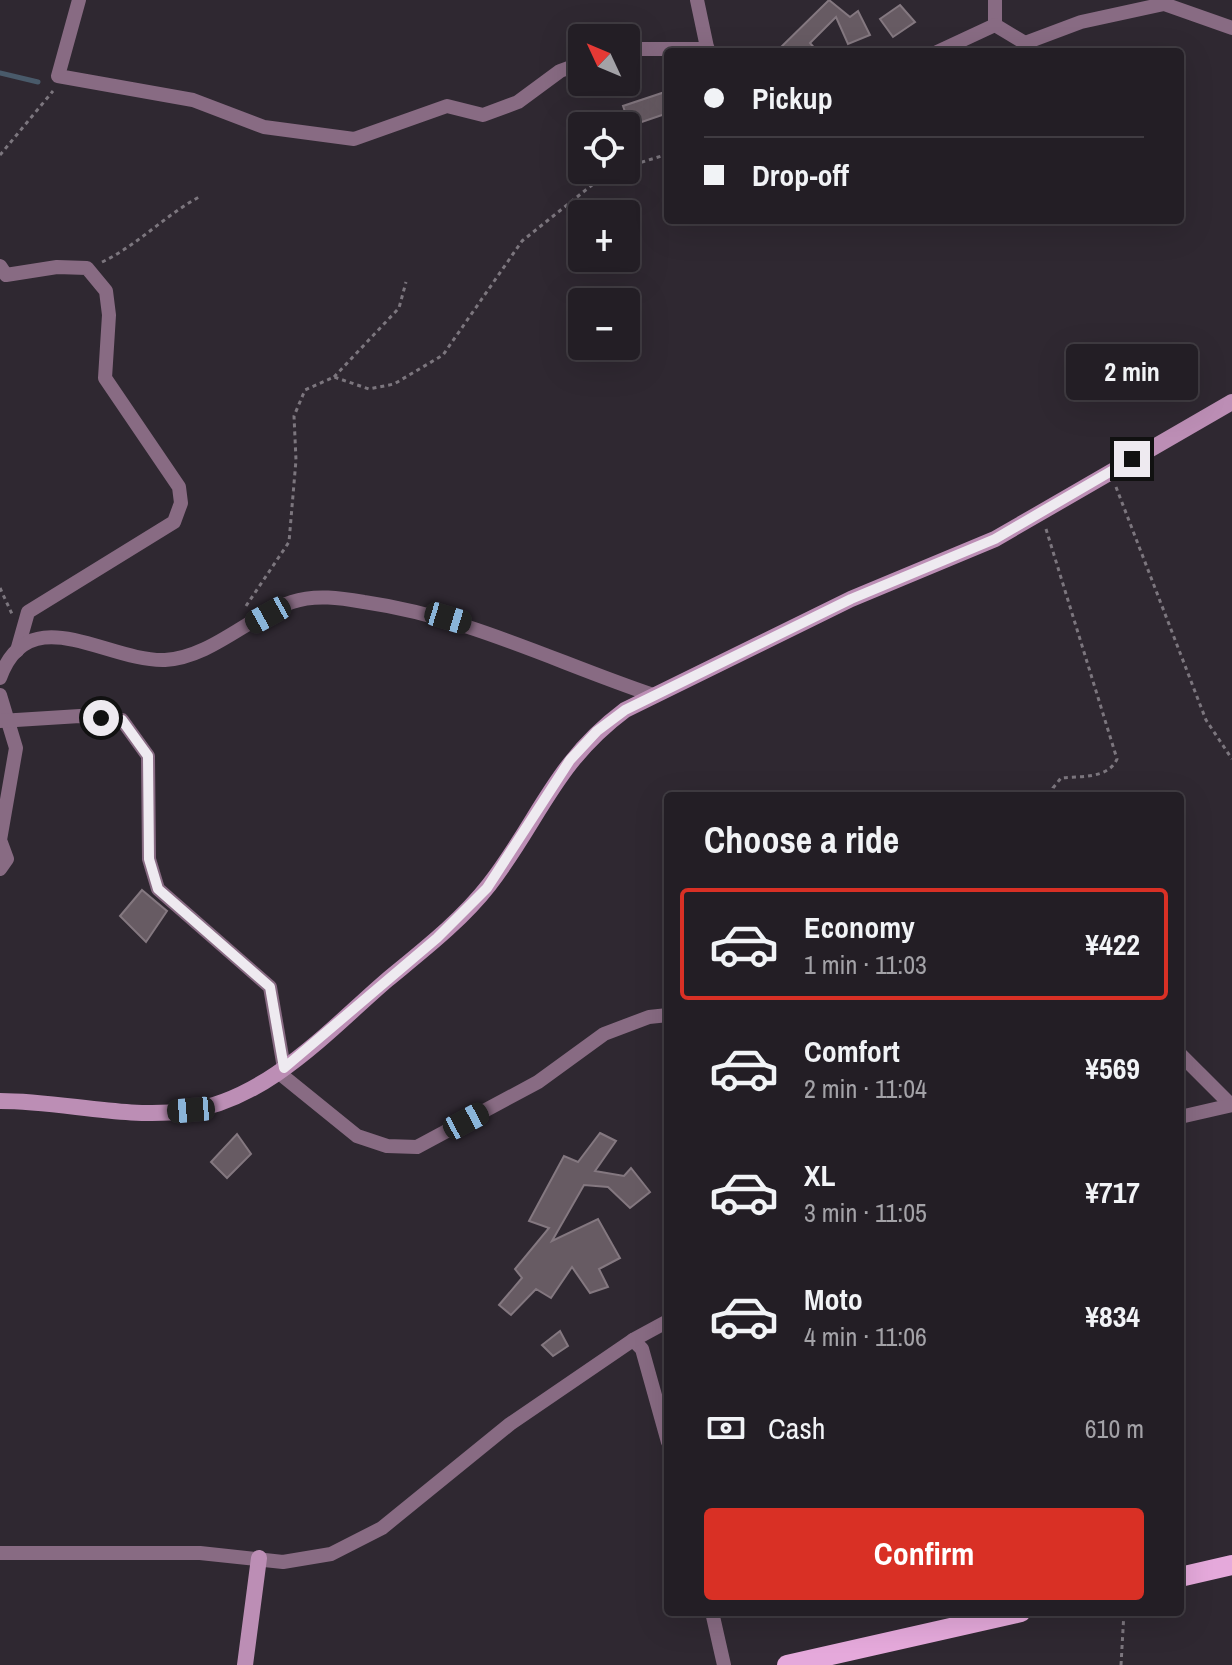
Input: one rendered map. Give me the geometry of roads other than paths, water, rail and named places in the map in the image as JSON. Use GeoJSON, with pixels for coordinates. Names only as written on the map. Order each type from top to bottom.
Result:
{"type":"FeatureCollection","features":[{"type":"Feature","properties":{"kind":"main road"},"geometry":{"type":"LineString","coordinates":[[1184,1576],[1232,1565]]}},
{"type":"Feature","properties":{"kind":"main road"},"geometry":{"type":"LineString","coordinates":[[787,1665],[1003,1616]]}},
{"type":"Feature","properties":{"kind":"street"},"geometry":{"type":"LineString","coordinates":[[79,0],[58,76],[193,100],[264,127],[354,139],[447,106],[463,107],[483,115],[518,102],[568,68]]}},
{"type":"Feature","properties":{"kind":"street"},"geometry":{"type":"LineString","coordinates":[[697,0],[708,48]]}},
{"type":"Feature","properties":{"kind":"street"},"geometry":{"type":"LineString","coordinates":[[995,0],[995,25]]}},
{"type":"Feature","properties":{"kind":"street"},"geometry":{"type":"LineString","coordinates":[[995,25],[1025,43],[1081,22],[1164,4],[1232,28]]}},
{"type":"Feature","properties":{"kind":"street"},"geometry":{"type":"LineString","coordinates":[[946,48],[995,25]]}},
{"type":"Feature","properties":{"kind":"street"},"geometry":{"type":"LineString","coordinates":[[640,49],[664,49]]}},
{"type":"Feature","properties":{"kind":"street"},"geometry":{"type":"LineString","coordinates":[[0,266],[6,275],[57,267],[87,268],[106,291],[109,315],[105,378],[179,487],[181,503],[174,522],[28,612],[17,651],[0,678]]}},
{"type":"Feature","properties":{"kind":"street"},"geometry":{"type":"LineString","coordinates":[[0,1101],[127,1115],[191,1110],[228,1098],[281,1070],[437,938],[487,888],[570,760],[597,731],[653,695],[851,599],[995,539],[1232,402]]}},
{"type":"Feature","properties":{"kind":"street"},"geometry":{"type":"LineString","coordinates":[[17,651],[33,638],[54,635],[133,658],[168,660],[220,641],[292,602],[331,597],[464,623],[653,695]]}},
{"type":"Feature","properties":{"kind":"street"},"geometry":{"type":"LineString","coordinates":[[0,695],[5,721],[16,748],[2,813],[0,840],[7,859],[0,869]]}},
{"type":"Feature","properties":{"kind":"street"},"geometry":{"type":"LineString","coordinates":[[5,721],[80,716],[122,720],[148,756],[149,859],[158,889],[270,987],[281,1070],[357,1136],[387,1146],[417,1147],[538,1082],[604,1034],[649,1017],[664,1015]]}},
{"type":"Feature","properties":{"kind":"street"},"geometry":{"type":"LineString","coordinates":[[1184,1058],[1231,1105]]}},
{"type":"Feature","properties":{"kind":"street"},"geometry":{"type":"LineString","coordinates":[[1184,1116],[1231,1105]]}},
{"type":"Feature","properties":{"kind":"street"},"geometry":{"type":"LineString","coordinates":[[0,1553],[200,1553],[283,1562],[352,1546],[382,1528],[510,1424],[633,1340],[664,1323]]}},
{"type":"Feature","properties":{"kind":"street"},"geometry":{"type":"LineString","coordinates":[[633,1340],[642,1349],[664,1428]]}},
{"type":"Feature","properties":{"kind":"street"},"geometry":{"type":"LineString","coordinates":[[245,1665],[259,1558]]}},
{"type":"Feature","properties":{"kind":"street"},"geometry":{"type":"LineString","coordinates":[[713,1616],[724,1665]]}},
{"type":"Feature","properties":{"kind":"waterway"},"geometry":{"type":"LineString","coordinates":[[0,73],[38,82]]}}]}
